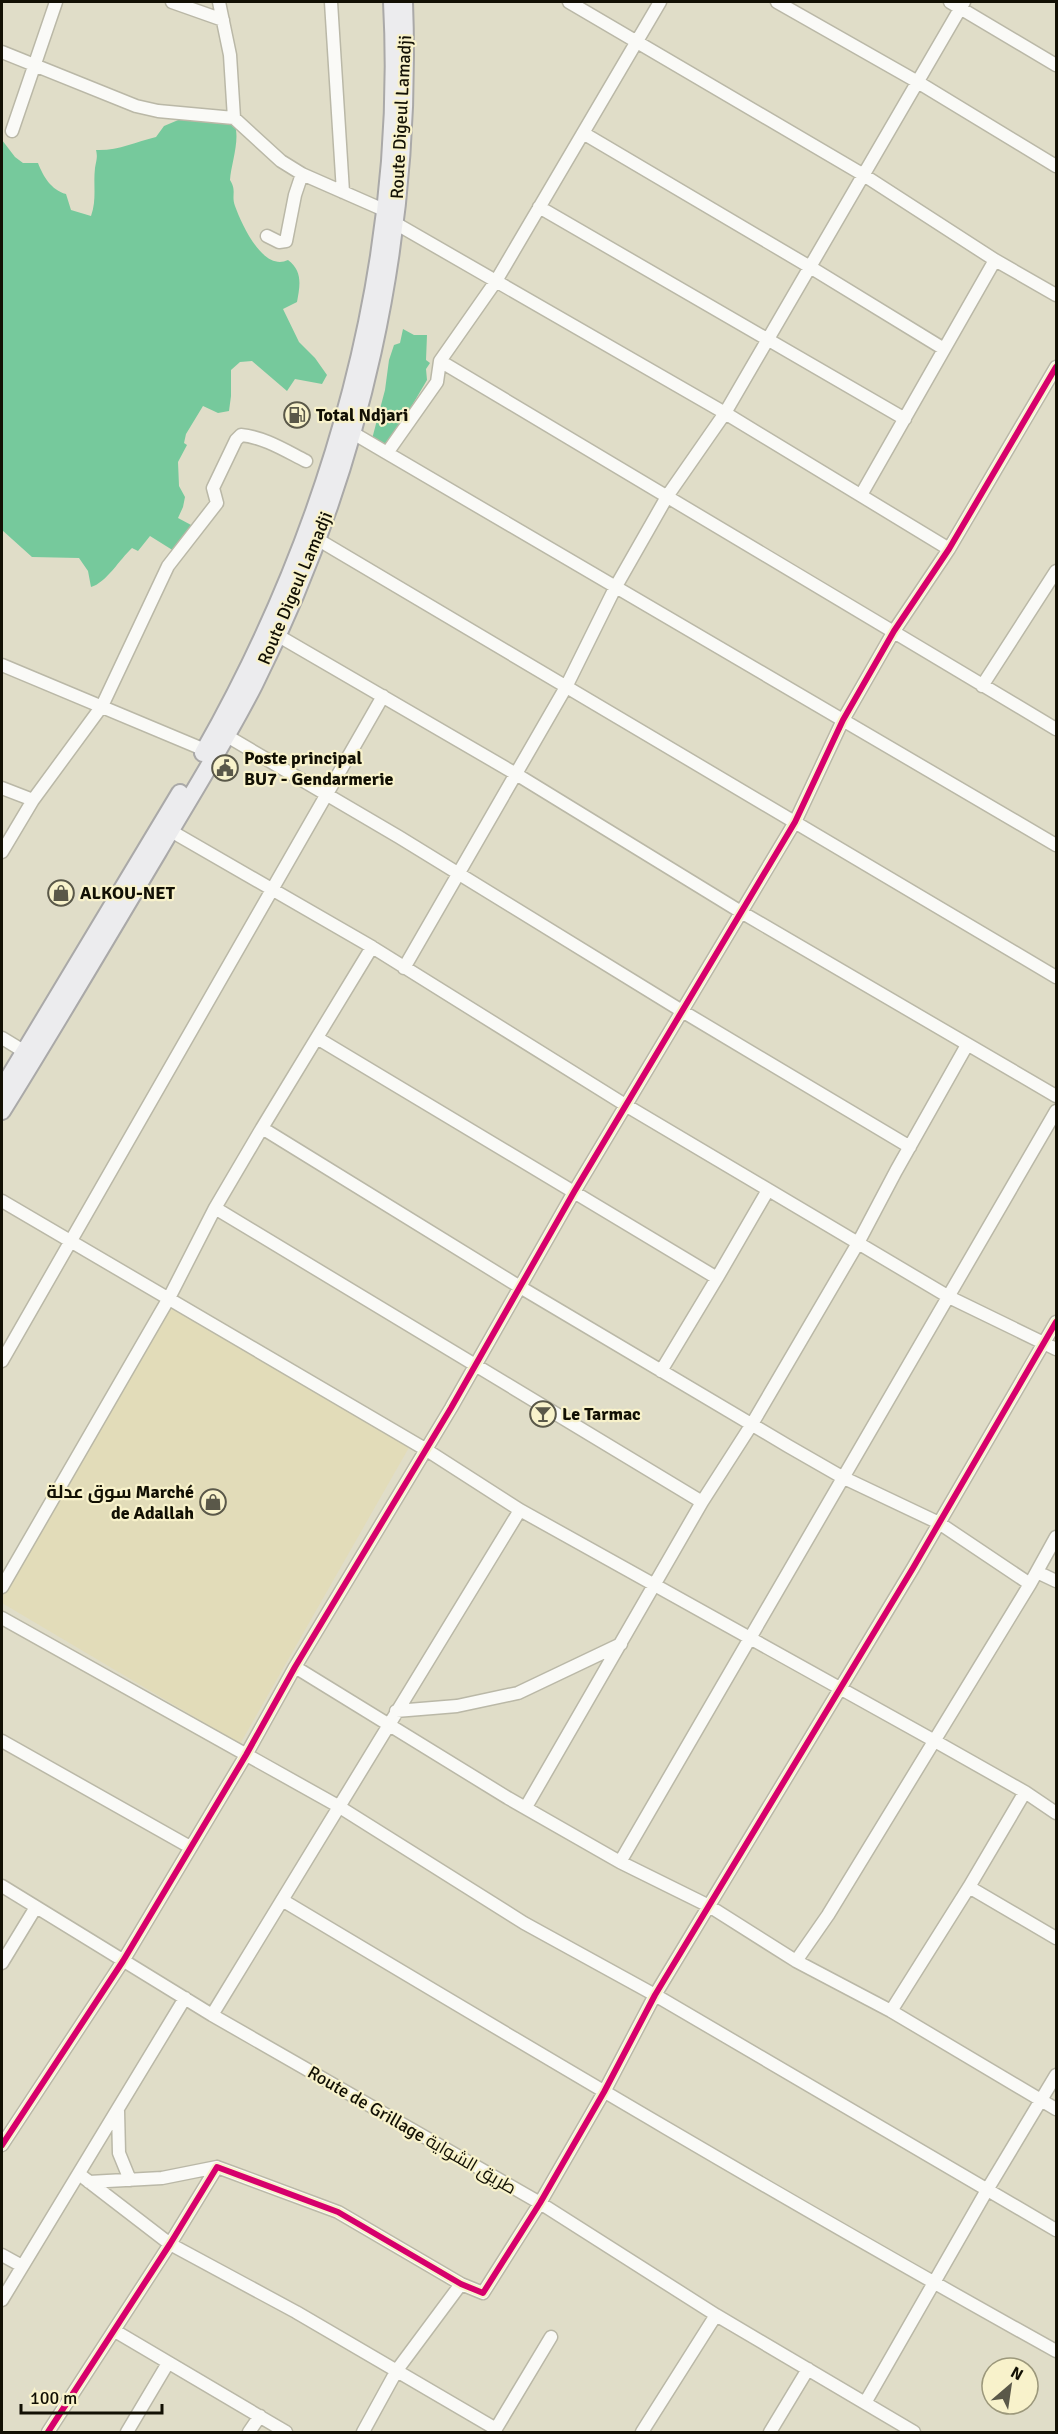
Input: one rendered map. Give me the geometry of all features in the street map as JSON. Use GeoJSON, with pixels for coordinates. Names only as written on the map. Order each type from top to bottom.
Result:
{"type":"FeatureCollection","features":[{"type":"Feature","properties":{"kind":"main road"},"geometry":{"type":"LineString","coordinates":[[2,1089],[165,828],[229,707],[273,614],[304,541],[336,446],[367,322],[384,210],[394,38],[392,2]]}},
{"type":"Feature","properties":{"kind":"main road","name":"Route Digeul Lamadji"},"geometry":{"type":"LineString","coordinates":[[2,1111],[165,828],[227,736],[255,684],[317,539],[353,434],[373,356],[395,223],[403,138],[404,2]]}},
{"type":"Feature","properties":{"kind":"street"},"geometry":{"type":"LineString","coordinates":[[12,131],[56,2]]}},
{"type":"Feature","properties":{"kind":"street"},"geometry":{"type":"LineString","coordinates":[[172,2],[223,20]]}},
{"type":"Feature","properties":{"kind":"street"},"geometry":{"type":"LineString","coordinates":[[219,2],[230,55],[234,118]]}},
{"type":"Feature","properties":{"kind":"street"},"geometry":{"type":"LineString","coordinates":[[331,2],[343,192]]}},
{"type":"Feature","properties":{"kind":"street"},"geometry":{"type":"LineString","coordinates":[[569,2],[862,174],[995,260],[1056,295]]}},
{"type":"Feature","properties":{"kind":"street"},"geometry":{"type":"LineString","coordinates":[[387,453],[437,382],[440,361],[496,281],[660,2]]}},
{"type":"Feature","properties":{"kind":"street"},"geometry":{"type":"LineString","coordinates":[[777,2],[916,81],[1056,166]]}},
{"type":"Feature","properties":{"kind":"street"},"geometry":{"type":"LineString","coordinates":[[404,968],[566,687],[615,588],[668,495],[725,413],[958,4],[1056,65]]}},
{"type":"Feature","properties":{"kind":"street"},"geometry":{"type":"LineString","coordinates":[[2,52],[136,106],[158,111],[234,118],[281,161],[302,174],[384,210]]}},
{"type":"Feature","properties":{"kind":"street"},"geometry":{"type":"LineString","coordinates":[[583,133],[944,349]]}},
{"type":"Feature","properties":{"kind":"street"},"geometry":{"type":"LineString","coordinates":[[267,236],[279,242],[286,241],[295,195],[302,174]]}},
{"type":"Feature","properties":{"kind":"street"},"geometry":{"type":"LineString","coordinates":[[539,207],[905,419]]}},
{"type":"Feature","properties":{"kind":"street"},"geometry":{"type":"LineString","coordinates":[[395,223],[725,413],[949,549]]}},
{"type":"Feature","properties":{"kind":"street"},"geometry":{"type":"LineString","coordinates":[[861,495],[995,260]]}},
{"type":"Feature","properties":{"kind":"street"},"geometry":{"type":"LineString","coordinates":[[440,361],[668,495],[1056,729]]}},
{"type":"Feature","properties":{"kind":"street"},"geometry":{"type":"LineString","coordinates":[[2,2145],[123,1960],[246,1755],[295,1667],[475,1365],[574,1192],[795,822],[843,720],[894,631],[949,549],[1056,367]]}},
{"type":"Feature","properties":{"kind":"street"},"geometry":{"type":"LineString","coordinates":[[353,434],[1056,845]]}},
{"type":"Feature","properties":{"kind":"street"},"geometry":{"type":"LineString","coordinates":[[2,852],[33,800],[102,706],[168,566],[217,503],[213,488],[236,440],[241,435],[247,435],[278,446],[306,461]]}},
{"type":"Feature","properties":{"kind":"street"},"geometry":{"type":"LineString","coordinates":[[317,539],[1056,976]]}},
{"type":"Feature","properties":{"kind":"street"},"geometry":{"type":"LineString","coordinates":[[982,686],[1056,571]]}},
{"type":"Feature","properties":{"kind":"street"},"geometry":{"type":"LineString","coordinates":[[277,634],[516,774],[741,912],[1056,1096]]}},
{"type":"Feature","properties":{"kind":"street"},"geometry":{"type":"LineString","coordinates":[[2,665],[205,750]]}},
{"type":"Feature","properties":{"kind":"street"},"geometry":{"type":"LineString","coordinates":[[2,1361],[383,696]]}},
{"type":"Feature","properties":{"kind":"street"},"geometry":{"type":"LineString","coordinates":[[227,736],[910,1147]]}},
{"type":"Feature","properties":{"kind":"street"},"geometry":{"type":"LineString","coordinates":[[2,788],[33,800]]}},
{"type":"Feature","properties":{"kind":"street"},"geometry":{"type":"LineString","coordinates":[[165,828],[372,947],[627,1106],[950,1297],[1056,1349]]}},
{"type":"Feature","properties":{"kind":"street"},"geometry":{"type":"LineString","coordinates":[[2,1587],[168,1298],[215,1208],[372,947]]}},
{"type":"Feature","properties":{"kind":"street"},"geometry":{"type":"LineString","coordinates":[[2,1038],[24,1052]]}},
{"type":"Feature","properties":{"kind":"street"},"geometry":{"type":"LineString","coordinates":[[317,1038],[717,1278]]}},
{"type":"Feature","properties":{"kind":"street"},"geometry":{"type":"LineString","coordinates":[[526,1807],[702,1502],[752,1424],[858,1243],[967,1045]]}},
{"type":"Feature","properties":{"kind":"street"},"geometry":{"type":"LineString","coordinates":[[620,1862],[1056,1111]]}},
{"type":"Feature","properties":{"kind":"street"},"geometry":{"type":"LineString","coordinates":[[262,1128],[520,1287],[842,1477],[939,1523],[1030,1584]]}},
{"type":"Feature","properties":{"kind":"street"},"geometry":{"type":"LineString","coordinates":[[661,1371],[768,1190]]}},
{"type":"Feature","properties":{"kind":"street"},"geometry":{"type":"LineString","coordinates":[[2,1201],[425,1449],[520,1510],[1025,1792],[1056,1813]]}},
{"type":"Feature","properties":{"kind":"street"},"geometry":{"type":"LineString","coordinates":[[215,1208],[702,1502]]}},
{"type":"Feature","properties":{"kind":"street"},"geometry":{"type":"LineString","coordinates":[[84,2178],[130,2180],[162,2178],[217,2167],[339,2211],[461,2284],[483,2293],[540,2203],[604,2092],[655,1995],[939,1523],[1056,1322]]}},
{"type":"Feature","properties":{"kind":"street"},"geometry":{"type":"LineString","coordinates":[[212,2015],[520,1510]]}},
{"type":"Feature","properties":{"kind":"street"},"geometry":{"type":"LineString","coordinates":[[796,1961],[828,1915],[1030,1584],[1056,1537]]}},
{"type":"Feature","properties":{"kind":"street"},"geometry":{"type":"LineString","coordinates":[[1037,1572],[1056,1581]]}},
{"type":"Feature","properties":{"kind":"street"},"geometry":{"type":"LineString","coordinates":[[2,1618],[338,1806],[524,1923],[655,1995],[1056,2230]]}},
{"type":"Feature","properties":{"kind":"street"},"geometry":{"type":"LineString","coordinates":[[396,1711],[457,1706],[518,1693],[621,1644]]}},
{"type":"Feature","properties":{"kind":"street"},"geometry":{"type":"LineString","coordinates":[[295,1667],[422,1747],[620,1862],[709,1906],[796,1961],[891,2011],[1056,2109]]}},
{"type":"Feature","properties":{"kind":"street"},"geometry":{"type":"LineString","coordinates":[[2,1741],[190,1847]]}},
{"type":"Feature","properties":{"kind":"street"},"geometry":{"type":"LineString","coordinates":[[891,2011],[969,1887],[1025,1792]]}},
{"type":"Feature","properties":{"kind":"street","name":"Route de Grillage طريق الشواية"},"geometry":{"type":"LineString","coordinates":[[2,1886],[212,2015],[540,2203],[716,2315],[914,2433]]}},
{"type":"Feature","properties":{"kind":"street"},"geometry":{"type":"LineString","coordinates":[[969,1887],[1056,1938]]}},
{"type":"Feature","properties":{"kind":"street"},"geometry":{"type":"LineString","coordinates":[[282,1900],[604,2092],[935,2284],[1056,2351]]}},
{"type":"Feature","properties":{"kind":"street"},"geometry":{"type":"LineString","coordinates":[[2,1963],[36,1907]]}},
{"type":"Feature","properties":{"kind":"street"},"geometry":{"type":"LineString","coordinates":[[2,2300],[22,2266],[84,2178],[118,2109],[185,1998]]}},
{"type":"Feature","properties":{"kind":"street"},"geometry":{"type":"LineString","coordinates":[[866,2403],[987,2190],[1056,2075]]}},
{"type":"Feature","properties":{"kind":"street"},"geometry":{"type":"LineString","coordinates":[[118,2109],[119,2153],[130,2180]]}},
{"type":"Feature","properties":{"kind":"street"},"geometry":{"type":"LineString","coordinates":[[48,2433],[115,2331],[217,2167]]}},
{"type":"Feature","properties":{"kind":"street"},"geometry":{"type":"LineString","coordinates":[[84,2178],[170,2244],[397,2370],[495,2431],[551,2337]]}},
{"type":"Feature","properties":{"kind":"street"},"geometry":{"type":"LineString","coordinates":[[2,2255],[22,2266]]}},
{"type":"Feature","properties":{"kind":"street"},"geometry":{"type":"LineString","coordinates":[[363,2433],[397,2370],[461,2284]]}},
{"type":"Feature","properties":{"kind":"street"},"geometry":{"type":"LineString","coordinates":[[642,2433],[716,2315]]}},
{"type":"Feature","properties":{"kind":"street"},"geometry":{"type":"LineString","coordinates":[[115,2331],[286,2433]]}},
{"type":"Feature","properties":{"kind":"street"},"geometry":{"type":"LineString","coordinates":[[126,2433],[168,2363]]}},
{"type":"Feature","properties":{"kind":"street"},"geometry":{"type":"LineString","coordinates":[[770,2433],[808,2369]]}},
{"type":"Feature","properties":{"kind":"street"},"geometry":{"type":"LineString","coordinates":[[249,2433],[260,2416]]}},
{"type":"Feature","properties":{"kind":"shaded area"},"geometry":{"type":"Polygon","coordinates":[[[183,118],[234,123],[236,143],[230,180],[235,206],[248,235],[262,253],[279,262],[288,260],[296,269],[299,285],[297,302],[283,309],[299,342],[315,358],[327,375],[322,384],[295,379],[287,391],[252,361],[240,362],[231,370],[229,411],[218,413],[203,406],[186,434],[184,443],[187,445],[178,462],[179,486],[185,497],[178,518],[193,526],[174,551],[150,536],[138,551],[132,548],[102,581],[91,587],[88,571],[79,558],[32,557],[2,530],[2,140],[15,157],[23,163],[38,163],[48,182],[66,194],[71,210],[91,216],[96,150],[119,148],[156,137],[164,126],[183,118]]]}},
{"type":"Feature","properties":{"kind":"shaded area"},"geometry":{"type":"Polygon","coordinates":[[[403,329],[414,335],[427,335],[426,360],[430,363],[426,369],[427,380],[387,448],[372,439],[385,390],[389,360],[394,345],[400,343],[403,329]]]}},
{"type":"Feature","properties":{"kind":"shaded area","name":"سوق عدلة Marché de Adallah"},"geometry":{"type":"Polygon","coordinates":[[[165,1304],[411,1444],[240,1744],[2,1603],[2,1584],[165,1304]]]}},
{"type":"Feature","properties":{"kind":"cycle path"},"geometry":{"type":"LineString","coordinates":[[2,2145],[123,1961],[246,1755],[295,1667],[451,1408],[574,1192],[795,822],[843,720],[894,631],[949,549],[1056,367]]}},
{"type":"Feature","properties":{"kind":"cycle path"},"geometry":{"type":"LineString","coordinates":[[48,2432],[217,2167],[338,2212],[461,2284],[483,2293],[540,2203],[604,2092],[655,1995],[913,1568],[1056,1322]]}},
{"type":"Feature","properties":{"kind":"place","name":"Total Ndjari"},"geometry":{"type":"Point","coordinates":[297,415]}},
{"type":"Feature","properties":{"kind":"place","name":"Poste principal BU7 - Gendarmerie"},"geometry":{"type":"Point","coordinates":[225,768]}},
{"type":"Feature","properties":{"kind":"place","name":"ALKOU-NET"},"geometry":{"type":"Point","coordinates":[61,893]}},
{"type":"Feature","properties":{"kind":"place","name":"Le Tarmac"},"geometry":{"type":"Point","coordinates":[543,1414]}},
{"type":"Feature","properties":{"kind":"place","name":"سوق عدلة Marché de Adallah"},"geometry":{"type":"Point","coordinates":[213,1502]}}]}
